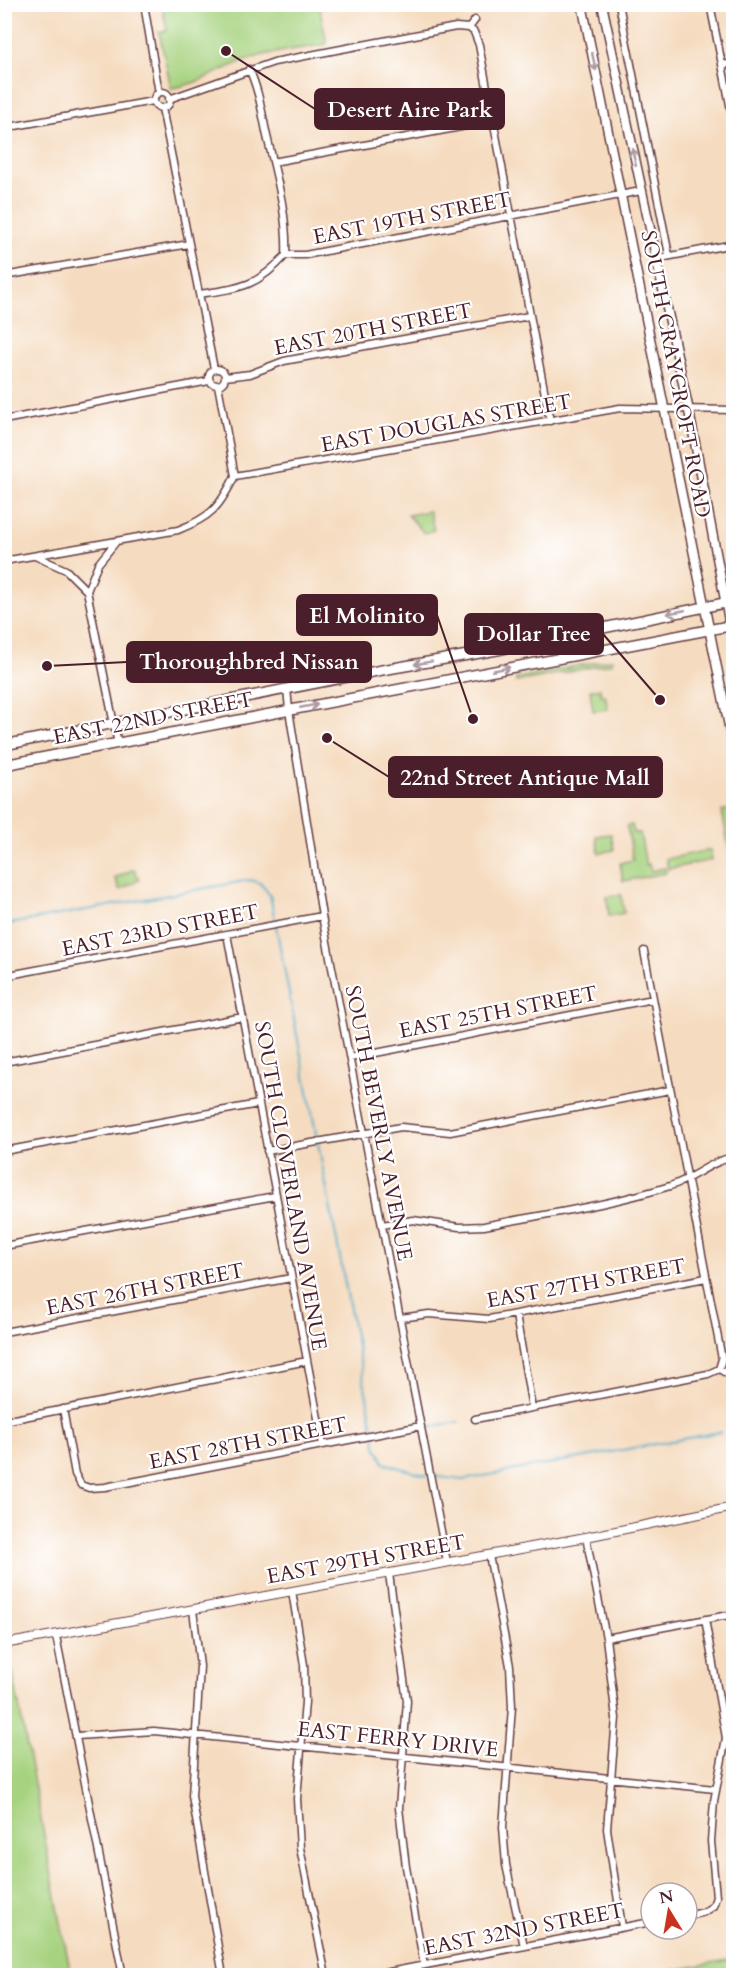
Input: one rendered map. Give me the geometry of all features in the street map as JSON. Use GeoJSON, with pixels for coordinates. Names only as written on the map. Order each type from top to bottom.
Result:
{"type":"FeatureCollection","features":[{"type":"Feature","properties":{"kind":"main road","name":"SOUTH CRAYCROFT ROAD"},"geometry":{"type":"LineString","coordinates":[[582,4],[708,630],[731,723],[734,751]]}},
{"type":"Feature","properties":{"kind":"main road","name":"SOUTH CRAYCROFT ROAD"},"geometry":{"type":"LineString","coordinates":[[602,4],[729,602],[734,647]]}},
{"type":"Feature","properties":{"kind":"main road","name":"EAST 22ND STREET"},"geometry":{"type":"LineString","coordinates":[[4,745],[287,688],[497,650],[729,602]]}},
{"type":"Feature","properties":{"kind":"main road","name":"EAST 22ND STREET"},"geometry":{"type":"LineString","coordinates":[[4,765],[732,625]]}},
{"type":"Feature","properties":{"kind":"street"},"geometry":{"type":"LineString","coordinates":[[4,128],[153,101],[159,93],[144,4]]}},
{"type":"Feature","properties":{"kind":"street","name":"SOUTH CRAYCROFT ROAD"},"geometry":{"type":"LineString","coordinates":[[619,4],[669,255]]}},
{"type":"Feature","properties":{"kind":"street"},"geometry":{"type":"LineString","coordinates":[[710,4],[734,125]]}},
{"type":"Feature","properties":{"kind":"street"},"geometry":{"type":"LineString","coordinates":[[469,28],[475,20]]}},
{"type":"Feature","properties":{"kind":"street"},"geometry":{"type":"LineString","coordinates":[[170,99],[249,69],[449,28],[469,28],[474,32],[479,45],[550,421]]}},
{"type":"Feature","properties":{"kind":"street"},"geometry":{"type":"LineString","coordinates":[[722,65],[734,63]]}},
{"type":"Feature","properties":{"kind":"street"},"geometry":{"type":"LineString","coordinates":[[249,69],[255,82],[273,162],[287,234],[286,255]]}},
{"type":"Feature","properties":{"kind":"street"},"geometry":{"type":"LineString","coordinates":[[159,93],[166,94],[170,99]]}},
{"type":"Feature","properties":{"kind":"street"},"geometry":{"type":"LineString","coordinates":[[153,101],[156,106],[162,108],[168,105],[170,99]]}},
{"type":"Feature","properties":{"kind":"street"},"geometry":{"type":"LineString","coordinates":[[162,108],[214,369]]}},
{"type":"Feature","properties":{"kind":"street"},"geometry":{"type":"LineString","coordinates":[[273,162],[493,121]]}},
{"type":"Feature","properties":{"kind":"street","name":"EAST 19TH STREET"},"geometry":{"type":"LineString","coordinates":[[199,294],[246,287],[270,273],[286,255],[305,255],[641,191]]}},
{"type":"Feature","properties":{"kind":"street"},"geometry":{"type":"LineString","coordinates":[[4,276],[189,244]]}},
{"type":"Feature","properties":{"kind":"street"},"geometry":{"type":"LineString","coordinates":[[655,259],[734,244]]}},
{"type":"Feature","properties":{"kind":"street","name":"EAST 20TH STREET"},"geometry":{"type":"LineString","coordinates":[[225,377],[250,374],[284,361],[529,316]]}},
{"type":"Feature","properties":{"kind":"street"},"geometry":{"type":"LineString","coordinates":[[214,369],[221,370],[225,377],[224,382],[218,385]]}},
{"type":"Feature","properties":{"kind":"street"},"geometry":{"type":"LineString","coordinates":[[209,381],[210,373],[214,369]]}},
{"type":"Feature","properties":{"kind":"street"},"geometry":{"type":"LineString","coordinates":[[4,420],[209,381],[218,385]]}},
{"type":"Feature","properties":{"kind":"street"},"geometry":{"type":"LineString","coordinates":[[4,561],[115,543],[178,530],[204,520],[224,499],[235,476],[218,385]]}},
{"type":"Feature","properties":{"kind":"street","name":"EAST DOUGLAS STREET"},"geometry":{"type":"LineString","coordinates":[[235,476],[620,408],[734,410]]}},
{"type":"Feature","properties":{"kind":"street"},"geometry":{"type":"LineString","coordinates":[[87,591],[98,564],[115,543]]}},
{"type":"Feature","properties":{"kind":"street"},"geometry":{"type":"LineString","coordinates":[[34,556],[66,570],[87,591],[118,744]]}},
{"type":"Feature","properties":{"kind":"street","name":"SOUTH BEVERLY AVENUE"},"geometry":{"type":"LineString","coordinates":[[287,688],[288,710],[322,916],[447,1562]]}},
{"type":"Feature","properties":{"kind":"street","name":"EAST 23RD STREET"},"geometry":{"type":"LineString","coordinates":[[4,976],[322,916]]}},
{"type":"Feature","properties":{"kind":"street","name":"SOUTH CLOVERLAND AVENUE"},"geometry":{"type":"LineString","coordinates":[[227,934],[323,1445]]}},
{"type":"Feature","properties":{"kind":"street"},"geometry":{"type":"LineString","coordinates":[[476,1419],[721,1370],[722,1359],[689,1176],[644,951]]}},
{"type":"Feature","properties":{"kind":"street","name":"EAST 25TH STREET"},"geometry":{"type":"LineString","coordinates":[[350,1058],[653,999]]}},
{"type":"Feature","properties":{"kind":"street"},"geometry":{"type":"LineString","coordinates":[[4,1062],[243,1017]]}},
{"type":"Feature","properties":{"kind":"street"},"geometry":{"type":"LineString","coordinates":[[267,1151],[401,1127],[450,1132],[670,1090]]}},
{"type":"Feature","properties":{"kind":"street"},"geometry":{"type":"LineString","coordinates":[[4,1152],[258,1104]]}},
{"type":"Feature","properties":{"kind":"street"},"geometry":{"type":"LineString","coordinates":[[382,1225],[413,1220],[459,1227],[484,1226],[633,1197],[674,1185],[689,1176],[734,1157]]}},
{"type":"Feature","properties":{"kind":"street"},"geometry":{"type":"LineString","coordinates":[[4,1246],[275,1197]]}},
{"type":"Feature","properties":{"kind":"street","name":"EAST 26TH STREET"},"geometry":{"type":"LineString","coordinates":[[4,1332],[291,1278]]}},
{"type":"Feature","properties":{"kind":"street","name":"EAST 27TH STREET"},"geometry":{"type":"LineString","coordinates":[[401,1318],[429,1314],[489,1319],[706,1278]]}},
{"type":"Feature","properties":{"kind":"street"},"geometry":{"type":"LineString","coordinates":[[516,1315],[532,1408]]}},
{"type":"Feature","properties":{"kind":"street"},"geometry":{"type":"LineString","coordinates":[[4,1421],[307,1361]]}},
{"type":"Feature","properties":{"kind":"street"},"geometry":{"type":"LineString","coordinates":[[63,1409],[75,1474],[81,1485],[78,1493]]}},
{"type":"Feature","properties":{"kind":"street","name":"EAST 28TH STREET"},"geometry":{"type":"LineString","coordinates":[[81,1485],[105,1487],[421,1426]]}},
{"type":"Feature","properties":{"kind":"street","name":"EAST 29TH STREET"},"geometry":{"type":"LineString","coordinates":[[6,1644],[586,1537],[734,1507]]}},
{"type":"Feature","properties":{"kind":"street"},"geometry":{"type":"LineString","coordinates":[[586,1537],[606,1638],[616,1718],[607,1829],[622,1927]]}},
{"type":"Feature","properties":{"kind":"street"},"geometry":{"type":"LineString","coordinates":[[489,1555],[510,1666],[512,1707],[503,1827],[506,1865],[524,1946]]}},
{"type":"Feature","properties":{"kind":"street"},"geometry":{"type":"LineString","coordinates":[[389,1574],[407,1701],[399,1808],[424,1965]]}},
{"type":"Feature","properties":{"kind":"street"},"geometry":{"type":"LineString","coordinates":[[292,1591],[304,1665],[305,1702],[297,1799],[300,1848],[326,1976]]}},
{"type":"Feature","properties":{"kind":"street"},"geometry":{"type":"LineString","coordinates":[[193,1610],[200,1666],[200,1697],[195,1735],[192,1796],[223,1976]]}},
{"type":"Feature","properties":{"kind":"street"},"geometry":{"type":"LineString","coordinates":[[606,1638],[734,1614]]}},
{"type":"Feature","properties":{"kind":"street"},"geometry":{"type":"LineString","coordinates":[[699,1913],[715,1907],[711,1841],[715,1789],[724,1754],[725,1726],[705,1619]]}},
{"type":"Feature","properties":{"kind":"street"},"geometry":{"type":"LineString","coordinates":[[4,1627],[6,1644]]}},
{"type":"Feature","properties":{"kind":"street"},"geometry":{"type":"LineString","coordinates":[[56,1636],[123,1976]]}},
{"type":"Feature","properties":{"kind":"street","name":"EAST FERRY DRIVE"},"geometry":{"type":"LineString","coordinates":[[77,1736],[154,1731],[715,1789]]}},
{"type":"Feature","properties":{"kind":"street","name":"EAST 32ND STREET"},"geometry":{"type":"LineString","coordinates":[[368,1976],[639,1924]]}},
{"type":"Feature","properties":{"kind":"green space"},"geometry":{"type":"Polygon","coordinates":[[[162,5],[319,5],[327,44],[259,56],[201,80],[171,88],[159,32],[167,31],[162,5]]]}},
{"type":"Feature","properties":{"kind":"green space"},"geometry":{"type":"Polygon","coordinates":[[[429,511],[434,530],[424,533],[408,515],[429,511]]]}},
{"type":"Feature","properties":{"kind":"green space"},"geometry":{"type":"Polygon","coordinates":[[[613,659],[612,663],[516,682],[516,678],[613,659]]]}},
{"type":"Feature","properties":{"kind":"green space"},"geometry":{"type":"Polygon","coordinates":[[[600,688],[601,695],[605,695],[608,709],[593,711],[590,690],[600,688]]]}},
{"type":"Feature","properties":{"kind":"green space"},"geometry":{"type":"Polygon","coordinates":[[[731,809],[733,850],[729,849],[722,811],[731,809]]]}},
{"type":"Feature","properties":{"kind":"green space"},"geometry":{"type":"Polygon","coordinates":[[[632,825],[634,833],[640,833],[646,865],[649,864],[651,871],[665,868],[666,873],[623,881],[620,863],[633,860],[627,826],[632,825]]]}},
{"type":"Feature","properties":{"kind":"green space"},"geometry":{"type":"Polygon","coordinates":[[[611,834],[614,850],[599,853],[596,836],[611,834]]]}},
{"type":"Feature","properties":{"kind":"green space"},"geometry":{"type":"Polygon","coordinates":[[[710,850],[712,860],[668,869],[666,859],[710,850]]]}},
{"type":"Feature","properties":{"kind":"green space"},"geometry":{"type":"Polygon","coordinates":[[[134,869],[139,880],[120,890],[115,878],[134,869]]]}},
{"type":"Feature","properties":{"kind":"green space"},"geometry":{"type":"Polygon","coordinates":[[[621,894],[624,913],[609,916],[607,897],[621,894]]]}},
{"type":"Feature","properties":{"kind":"green space"},"geometry":{"type":"Polygon","coordinates":[[[10,1659],[71,1975],[5,1975],[4,1660],[10,1659]]]}},
{"type":"Feature","properties":{"kind":"green space"},"geometry":{"type":"Polygon","coordinates":[[[733,1959],[733,1975],[649,1975],[733,1959]]]}},
{"type":"Feature","properties":{"kind":"waterway"},"geometry":{"type":"LineString","coordinates":[[4,925],[250,880],[260,883],[270,895],[376,1446],[384,1463],[424,1475],[462,1480],[720,1432]]}},
{"type":"Feature","properties":{"kind":"waterway"},"geometry":{"type":"LineString","coordinates":[[427,1427],[459,1422]]}},
{"type":"Feature","properties":{"kind":"place","name":"Desert Aire Park"},"geometry":{"type":"Point","coordinates":[226,51]}},
{"type":"Feature","properties":{"kind":"place","name":"Thoroughbred Nissan"},"geometry":{"type":"Point","coordinates":[47,666]}},
{"type":"Feature","properties":{"kind":"place","name":"Dollar Tree"},"geometry":{"type":"Point","coordinates":[660,700]}},
{"type":"Feature","properties":{"kind":"place","name":"El Molinito"},"geometry":{"type":"Point","coordinates":[473,719]}},
{"type":"Feature","properties":{"kind":"place","name":"22nd Street Antique Mall"},"geometry":{"type":"Point","coordinates":[327,738]}}]}
